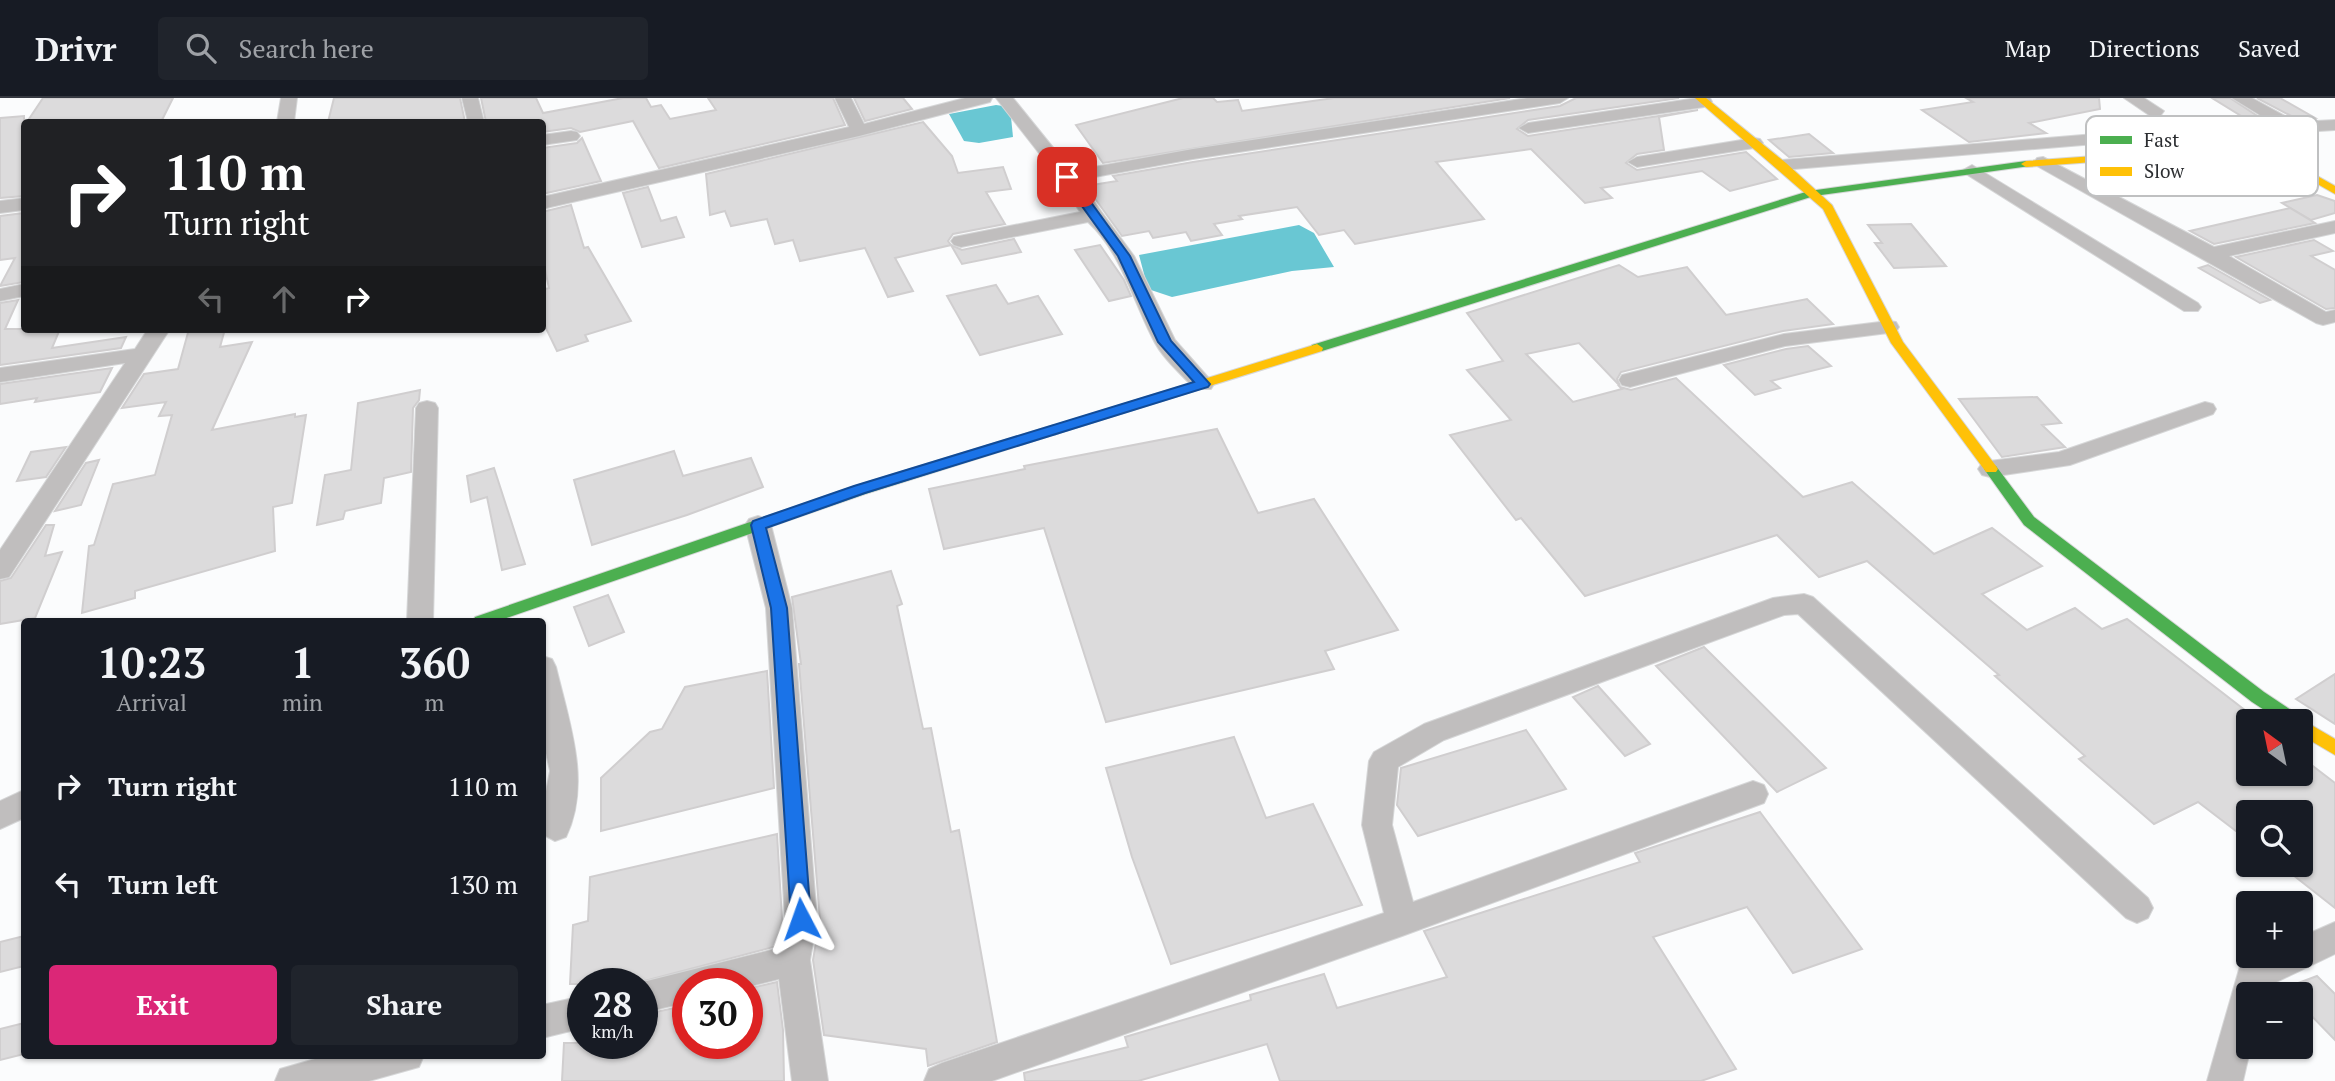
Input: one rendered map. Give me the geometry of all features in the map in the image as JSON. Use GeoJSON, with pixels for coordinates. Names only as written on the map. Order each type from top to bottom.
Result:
{"type":"FeatureCollection","features":[{"type":"Feature","properties":{"kind":"street"},"geometry":{"type":"LineString","coordinates":[[286,119],[289,98]]}},
{"type":"Feature","properties":{"kind":"street"},"geometry":{"type":"LineString","coordinates":[[470,98],[475,119]]}},
{"type":"Feature","properties":{"kind":"street"},"geometry":{"type":"LineString","coordinates":[[843,98],[859,131]]}},
{"type":"Feature","properties":{"kind":"street"},"geometry":{"type":"LineString","coordinates":[[546,201],[859,131],[984,98]]}},
{"type":"Feature","properties":{"kind":"street"},"geometry":{"type":"LineString","coordinates":[[1004,98],[1067,177],[1092,215],[1104,226],[1124,256],[1165,342],[1203,384]]}},
{"type":"Feature","properties":{"kind":"street"},"geometry":{"type":"LineString","coordinates":[[1067,177],[1560,98]]}},
{"type":"Feature","properties":{"kind":"street"},"geometry":{"type":"LineString","coordinates":[[2132,98],[2155,111]]}},
{"type":"Feature","properties":{"kind":"street"},"geometry":{"type":"LineString","coordinates":[[2240,98],[2272,116]]}},
{"type":"Feature","properties":{"kind":"street"},"geometry":{"type":"LineString","coordinates":[[1528,128],[1702,100],[1782,165],[1828,207],[1897,343],[2029,521],[2275,709]]}},
{"type":"Feature","properties":{"kind":"street"},"geometry":{"type":"LineString","coordinates":[[546,139],[571,136]]}},
{"type":"Feature","properties":{"kind":"street"},"geometry":{"type":"LineString","coordinates":[[1782,165],[2086,140]]}},
{"type":"Feature","properties":{"kind":"street"},"geometry":{"type":"LineString","coordinates":[[1637,162],[1754,143]]}},
{"type":"Feature","properties":{"kind":"street"},"geometry":{"type":"LineString","coordinates":[[500,618],[531,613],[758,525],[860,490],[1814,193],[1972,170],[2086,159]]}},
{"type":"Feature","properties":{"kind":"street"},"geometry":{"type":"LineString","coordinates":[[2043,162],[2086,186]]}},
{"type":"Feature","properties":{"kind":"street"},"geometry":{"type":"LineString","coordinates":[[1972,170],[2191,307]]}},
{"type":"Feature","properties":{"kind":"street"},"geometry":{"type":"LineString","coordinates":[[2318,181],[2335,191]]}},
{"type":"Feature","properties":{"kind":"street"},"geometry":{"type":"LineString","coordinates":[[2105,196],[2323,319],[2335,316]]}},
{"type":"Feature","properties":{"kind":"street"},"geometry":{"type":"LineString","coordinates":[[0,207],[21,204]]}},
{"type":"Feature","properties":{"kind":"street"},"geometry":{"type":"LineString","coordinates":[[961,242],[1092,215]]}},
{"type":"Feature","properties":{"kind":"street"},"geometry":{"type":"LineString","coordinates":[[2211,254],[2335,227]]}},
{"type":"Feature","properties":{"kind":"street"},"geometry":{"type":"LineString","coordinates":[[0,295],[21,291]]}},
{"type":"Feature","properties":{"kind":"street"},"geometry":{"type":"LineString","coordinates":[[1630,380],[1784,340],[1888,327]]}},
{"type":"Feature","properties":{"kind":"street"},"geometry":{"type":"LineString","coordinates":[[0,570],[157,333]]}},
{"type":"Feature","properties":{"kind":"street"},"geometry":{"type":"LineString","coordinates":[[0,375],[144,354]]}},
{"type":"Feature","properties":{"kind":"street"},"geometry":{"type":"LineString","coordinates":[[420,618],[427,408]]}},
{"type":"Feature","properties":{"kind":"street"},"geometry":{"type":"LineString","coordinates":[[1990,469],[2062,459],[2205,409]]}},
{"type":"Feature","properties":{"kind":"street"},"geometry":{"type":"LineString","coordinates":[[758,525],[779,608],[801,919],[793,960],[810,1081]]}},
{"type":"Feature","properties":{"kind":"street"},"geometry":{"type":"LineString","coordinates":[[1402,921],[1377,825],[1384,761],[1434,732],[1782,605],[1804,604],[2137,908]]}},
{"type":"Feature","properties":{"kind":"street"},"geometry":{"type":"LineString","coordinates":[[546,685],[565,771],[555,828]]}},
{"type":"Feature","properties":{"kind":"street"},"geometry":{"type":"LineString","coordinates":[[2314,734],[2335,748]]}},
{"type":"Feature","properties":{"kind":"street"},"geometry":{"type":"LineString","coordinates":[[942,1081],[1402,921],[1753,794]]}},
{"type":"Feature","properties":{"kind":"street"},"geometry":{"type":"LineString","coordinates":[[0,816],[21,805]]}},
{"type":"Feature","properties":{"kind":"street"},"geometry":{"type":"LineString","coordinates":[[2313,948],[2335,937]]}},
{"type":"Feature","properties":{"kind":"street"},"geometry":{"type":"LineString","coordinates":[[762,968],[793,960]]}},
{"type":"Feature","properties":{"kind":"street"},"geometry":{"type":"LineString","coordinates":[[2225,1081],[2252,977],[2271,968]]}},
{"type":"Feature","properties":{"kind":"street"},"geometry":{"type":"LineString","coordinates":[[546,1021],[567,1016]]}},
{"type":"Feature","properties":{"kind":"street"},"geometry":{"type":"LineString","coordinates":[[293,1081],[389,1059]]}},
{"type":"Feature","properties":{"kind":"water"},"geometry":{"type":"Polygon","coordinates":[[[1003,106],[1011,117],[1013,137],[979,143],[964,141],[949,114],[1003,106]]]}},
{"type":"Feature","properties":{"kind":"water"},"geometry":{"type":"Polygon","coordinates":[[[1299,225],[1314,233],[1334,267],[1292,271],[1172,297],[1148,289],[1139,255],[1299,225]]]}},
{"type":"Feature","properties":{"kind":"building"},"geometry":{"type":"Polygon","coordinates":[[[43,98],[173,98],[162,119],[29,119],[43,98]]]}},
{"type":"Feature","properties":{"kind":"building"},"geometry":{"type":"Polygon","coordinates":[[[334,98],[460,98],[464,119],[329,119],[334,98]]]}},
{"type":"Feature","properties":{"kind":"building"},"geometry":{"type":"Polygon","coordinates":[[[481,98],[536,98],[543,113],[623,98],[646,98],[651,107],[661,105],[670,119],[716,110],[708,98],[833,98],[845,125],[659,168],[633,121],[580,132],[571,128],[546,131],[546,119],[485,119],[481,98]]]}},
{"type":"Feature","properties":{"kind":"building"},"geometry":{"type":"Polygon","coordinates":[[[854,98],[903,98],[912,109],[865,121],[854,98]]]}},
{"type":"Feature","properties":{"kind":"building"},"geometry":{"type":"Polygon","coordinates":[[[1183,98],[1213,98],[1217,102],[1238,100],[1242,111],[1334,98],[1510,98],[1103,163],[1076,125],[1183,98]]]}},
{"type":"Feature","properties":{"kind":"building"},"geometry":{"type":"Polygon","coordinates":[[[1576,98],[1679,98],[1528,120],[1517,129],[1528,136],[1698,110],[1659,117],[1664,150],[1637,154],[1626,163],[1637,170],[1746,152],[1777,179],[1730,191],[1702,171],[1601,188],[1612,198],[1585,203],[1531,149],[1436,162],[1484,219],[1355,244],[1344,230],[1319,235],[1297,207],[1239,216],[1242,219],[1214,224],[1222,235],[1191,241],[1186,232],[1153,238],[1149,231],[1122,236],[1086,186],[1117,181],[1113,176],[1560,106],[1576,98]]]}},
{"type":"Feature","properties":{"kind":"building"},"geometry":{"type":"Polygon","coordinates":[[[1966,98],[2099,98],[2100,109],[2029,123],[2046,133],[1969,142],[1922,110],[1973,102],[1966,98]]]}},
{"type":"Feature","properties":{"kind":"building"},"geometry":{"type":"Polygon","coordinates":[[[2212,98],[2230,98],[2257,116],[2241,116],[2212,98]]]}},
{"type":"Feature","properties":{"kind":"building"},"geometry":{"type":"Polygon","coordinates":[[[2257,98],[2280,98],[2312,116],[2291,116],[2257,98]]]}},
{"type":"Feature","properties":{"kind":"building"},"geometry":{"type":"Polygon","coordinates":[[[24,116],[24,119],[21,119],[21,196],[0,198],[0,118],[24,116]]]}},
{"type":"Feature","properties":{"kind":"building"},"geometry":{"type":"Polygon","coordinates":[[[923,122],[952,156],[958,173],[1003,167],[1011,189],[986,192],[1005,224],[953,234],[948,241],[951,245],[895,258],[913,291],[888,297],[865,248],[800,261],[793,240],[775,244],[767,219],[731,226],[725,211],[710,215],[706,174],[923,122]]]}},
{"type":"Feature","properties":{"kind":"building"},"geometry":{"type":"Polygon","coordinates":[[[1809,134],[1833,153],[1789,157],[1769,140],[1809,134]]]}},
{"type":"Feature","properties":{"kind":"building"},"geometry":{"type":"Polygon","coordinates":[[[582,138],[601,181],[546,193],[546,147],[577,143],[582,138]]]}},
{"type":"Feature","properties":{"kind":"building"},"geometry":{"type":"Polygon","coordinates":[[[648,187],[661,221],[676,217],[684,237],[642,247],[623,193],[648,187]]]}},
{"type":"Feature","properties":{"kind":"building"},"geometry":{"type":"Polygon","coordinates":[[[2318,195],[2335,201],[2335,213],[2311,220],[2282,203],[2318,195]]]}},
{"type":"Feature","properties":{"kind":"building"},"geometry":{"type":"Polygon","coordinates":[[[571,205],[584,248],[588,247],[631,321],[585,335],[588,341],[557,351],[546,328],[546,289],[549,288],[546,274],[546,211],[571,205]]]}},
{"type":"Feature","properties":{"kind":"building"},"geometry":{"type":"Polygon","coordinates":[[[2290,208],[2315,223],[2214,244],[2190,231],[2290,208]]]}},
{"type":"Feature","properties":{"kind":"building"},"geometry":{"type":"Polygon","coordinates":[[[21,213],[21,282],[0,286],[15,258],[0,260],[0,216],[21,213]]]}},
{"type":"Feature","properties":{"kind":"building"},"geometry":{"type":"Polygon","coordinates":[[[1911,224],[1946,266],[1894,268],[1875,243],[1882,243],[1868,225],[1911,224]]]}},
{"type":"Feature","properties":{"kind":"building"},"geometry":{"type":"Polygon","coordinates":[[[1014,239],[1021,252],[962,264],[951,245],[962,250],[1014,239]]]}},
{"type":"Feature","properties":{"kind":"building"},"geometry":{"type":"Polygon","coordinates":[[[2314,240],[2333,251],[2311,256],[2335,270],[2335,308],[2326,309],[2236,257],[2314,240]]]}},
{"type":"Feature","properties":{"kind":"building"},"geometry":{"type":"Polygon","coordinates":[[[1100,245],[1124,280],[1131,296],[1109,301],[1075,250],[1100,245]]]}},
{"type":"Feature","properties":{"kind":"building"},"geometry":{"type":"Polygon","coordinates":[[[1619,265],[1638,277],[1687,267],[1726,315],[1807,299],[1833,324],[1783,331],[1621,372],[1617,379],[1620,386],[1579,343],[1526,354],[1573,402],[1622,389],[1620,387],[1631,390],[1676,378],[1803,497],[1852,482],[1934,554],[1992,528],[2042,566],[1982,594],[2027,630],[2075,608],[2102,629],[2127,619],[2243,709],[2236,709],[2236,786],[2314,786],[2314,767],[2335,783],[2335,908],[2296,877],[2313,877],[2313,800],[2236,800],[2236,831],[2198,802],[2154,824],[2079,759],[2085,756],[1995,676],[1999,675],[1867,561],[1819,577],[1777,535],[1585,596],[1521,518],[1516,520],[1450,435],[1511,420],[1467,370],[1503,361],[1467,313],[1619,265]]]}},
{"type":"Feature","properties":{"kind":"building"},"geometry":{"type":"Polygon","coordinates":[[[2208,265],[2270,300],[2260,303],[2199,268],[2208,265]]]}},
{"type":"Feature","properties":{"kind":"building"},"geometry":{"type":"Polygon","coordinates":[[[996,285],[1008,304],[1038,296],[1062,334],[980,355],[947,296],[996,285]]]}},
{"type":"Feature","properties":{"kind":"building"},"geometry":{"type":"Polygon","coordinates":[[[18,300],[5,329],[21,329],[21,333],[58,333],[52,348],[126,337],[121,348],[0,365],[0,303],[18,300]]]}},
{"type":"Feature","properties":{"kind":"building"},"geometry":{"type":"Polygon","coordinates":[[[188,333],[224,333],[220,347],[252,342],[212,430],[295,414],[295,417],[306,415],[292,503],[273,507],[275,551],[135,591],[135,598],[82,613],[89,546],[94,545],[113,484],[155,475],[172,415],[159,416],[166,402],[122,408],[144,374],[178,369],[188,333]]]}},
{"type":"Feature","properties":{"kind":"building"},"geometry":{"type":"Polygon","coordinates":[[[1808,346],[1831,366],[1771,381],[1780,388],[1755,395],[1724,365],[1786,349],[1808,346]]]}},
{"type":"Feature","properties":{"kind":"building"},"geometry":{"type":"Polygon","coordinates":[[[112,368],[100,392],[35,402],[37,398],[0,404],[0,384],[112,368]]]}},
{"type":"Feature","properties":{"kind":"building"},"geometry":{"type":"Polygon","coordinates":[[[420,390],[419,400],[413,408],[411,472],[384,478],[381,503],[345,511],[343,519],[317,525],[325,475],[351,470],[358,403],[420,390]]]}},
{"type":"Feature","properties":{"kind":"building"},"geometry":{"type":"Polygon","coordinates":[[[2037,397],[2061,423],[2042,425],[2065,447],[2002,457],[1959,399],[2037,397]]]}},
{"type":"Feature","properties":{"kind":"building"},"geometry":{"type":"Polygon","coordinates":[[[1217,429],[1258,513],[1314,499],[1398,630],[1325,651],[1334,669],[1106,722],[1044,528],[944,549],[929,489],[1025,469],[1024,466],[1217,429]]]}},
{"type":"Feature","properties":{"kind":"building"},"geometry":{"type":"Polygon","coordinates":[[[66,447],[46,477],[17,481],[31,452],[66,447]]]}},
{"type":"Feature","properties":{"kind":"building"},"geometry":{"type":"Polygon","coordinates":[[[674,451],[683,476],[751,458],[763,487],[687,515],[592,545],[574,480],[674,451]]]}},
{"type":"Feature","properties":{"kind":"building"},"geometry":{"type":"Polygon","coordinates":[[[99,460],[81,505],[55,511],[86,463],[99,460]]]}},
{"type":"Feature","properties":{"kind":"building"},"geometry":{"type":"Polygon","coordinates":[[[494,468],[525,564],[502,570],[487,497],[471,502],[467,476],[494,468]]]}},
{"type":"Feature","properties":{"kind":"building"},"geometry":{"type":"Polygon","coordinates":[[[46,525],[54,525],[45,556],[62,552],[35,618],[21,618],[21,620],[0,624],[0,581],[11,578],[46,525]]]}},
{"type":"Feature","properties":{"kind":"building"},"geometry":{"type":"Polygon","coordinates":[[[891,571],[902,604],[897,606],[923,729],[931,728],[951,832],[959,830],[997,1042],[928,1066],[926,1049],[824,1035],[813,960],[820,919],[801,664],[792,597],[891,571]]]}},
{"type":"Feature","properties":{"kind":"building"},"geometry":{"type":"Polygon","coordinates":[[[608,595],[624,632],[589,646],[574,607],[608,595]]]}},
{"type":"Feature","properties":{"kind":"building"},"geometry":{"type":"Polygon","coordinates":[[[1704,647],[1826,768],[1777,792],[1656,666],[1704,647]]]}},
{"type":"Feature","properties":{"kind":"building"},"geometry":{"type":"Polygon","coordinates":[[[767,671],[774,788],[601,831],[601,778],[650,732],[662,729],[685,687],[767,671]]]}},
{"type":"Feature","properties":{"kind":"building"},"geometry":{"type":"Polygon","coordinates":[[[2335,674],[2335,724],[2314,709],[2296,699],[2335,674]]]}},
{"type":"Feature","properties":{"kind":"building"},"geometry":{"type":"Polygon","coordinates":[[[1598,686],[1650,744],[1625,756],[1573,697],[1598,686]]]}},
{"type":"Feature","properties":{"kind":"building"},"geometry":{"type":"Polygon","coordinates":[[[1526,730],[1566,789],[1418,836],[1397,805],[1401,768],[1526,730]]]}},
{"type":"Feature","properties":{"kind":"building"},"geometry":{"type":"Polygon","coordinates":[[[1234,737],[1266,818],[1313,804],[1362,905],[1171,964],[1132,857],[1106,768],[1234,737]]]}},
{"type":"Feature","properties":{"kind":"building"},"geometry":{"type":"Polygon","coordinates":[[[1760,812],[1862,949],[1793,973],[1747,907],[1653,937],[1736,1069],[1701,1081],[1280,1081],[1267,1044],[1138,1081],[1025,1081],[1024,1073],[1128,1047],[1125,1037],[1251,1000],[1250,995],[1324,974],[1337,1008],[1447,977],[1424,931],[1640,862],[1635,853],[1760,812]]]}},
{"type":"Feature","properties":{"kind":"building"},"geometry":{"type":"Polygon","coordinates":[[[777,834],[782,919],[777,946],[694,968],[672,968],[672,974],[658,977],[658,968],[571,968],[573,925],[588,921],[590,877],[777,834]]]}},
{"type":"Feature","properties":{"kind":"building"},"geometry":{"type":"Polygon","coordinates":[[[21,937],[21,967],[0,972],[0,942],[21,937]]]}},
{"type":"Feature","properties":{"kind":"building"},"geometry":{"type":"Polygon","coordinates":[[[2317,976],[2335,994],[2335,1040],[2313,1017],[2313,982],[2301,982],[2317,976]]]}},
{"type":"Feature","properties":{"kind":"building"},"geometry":{"type":"Polygon","coordinates":[[[777,982],[783,1030],[784,1081],[562,1081],[564,1043],[567,1043],[567,1059],[658,1059],[658,1012],[672,1008],[672,1059],[763,1059],[763,985],[777,982]]]}},
{"type":"Feature","properties":{"kind":"building"},"geometry":{"type":"Polygon","coordinates":[[[21,1024],[21,1055],[0,1060],[0,1029],[21,1024]]]}},
{"type":"Feature","properties":{"kind":"traffic: fast"},"geometry":{"type":"LineString","coordinates":[[1317,348],[1813,193],[2026,164]]}},
{"type":"Feature","properties":{"kind":"traffic: fast"},"geometry":{"type":"LineString","coordinates":[[490,618],[860,490],[1054,430]]}},
{"type":"Feature","properties":{"kind":"traffic: fast"},"geometry":{"type":"LineString","coordinates":[[1991,469],[2029,521],[2276,709]]}},
{"type":"Feature","properties":{"kind":"traffic: slow"},"geometry":{"type":"LineString","coordinates":[[1700,98],[1782,165],[1828,207],[1897,343],[1991,469]]}},
{"type":"Feature","properties":{"kind":"traffic: slow"},"geometry":{"type":"LineString","coordinates":[[2026,164],[2086,160]]}},
{"type":"Feature","properties":{"kind":"traffic: slow"},"geometry":{"type":"LineString","coordinates":[[2318,181],[2335,191]]}},
{"type":"Feature","properties":{"kind":"traffic: slow"},"geometry":{"type":"LineString","coordinates":[[1054,430],[1317,348]]}},
{"type":"Feature","properties":{"kind":"traffic: slow"},"geometry":{"type":"LineString","coordinates":[[2314,734],[2335,748]]}},
{"type":"Feature","properties":{"kind":"route"},"geometry":{"type":"LineString","coordinates":[[801,919],[779,608],[758,525],[860,490],[1203,384],[1165,342],[1124,256],[1067,177]]}}]}
